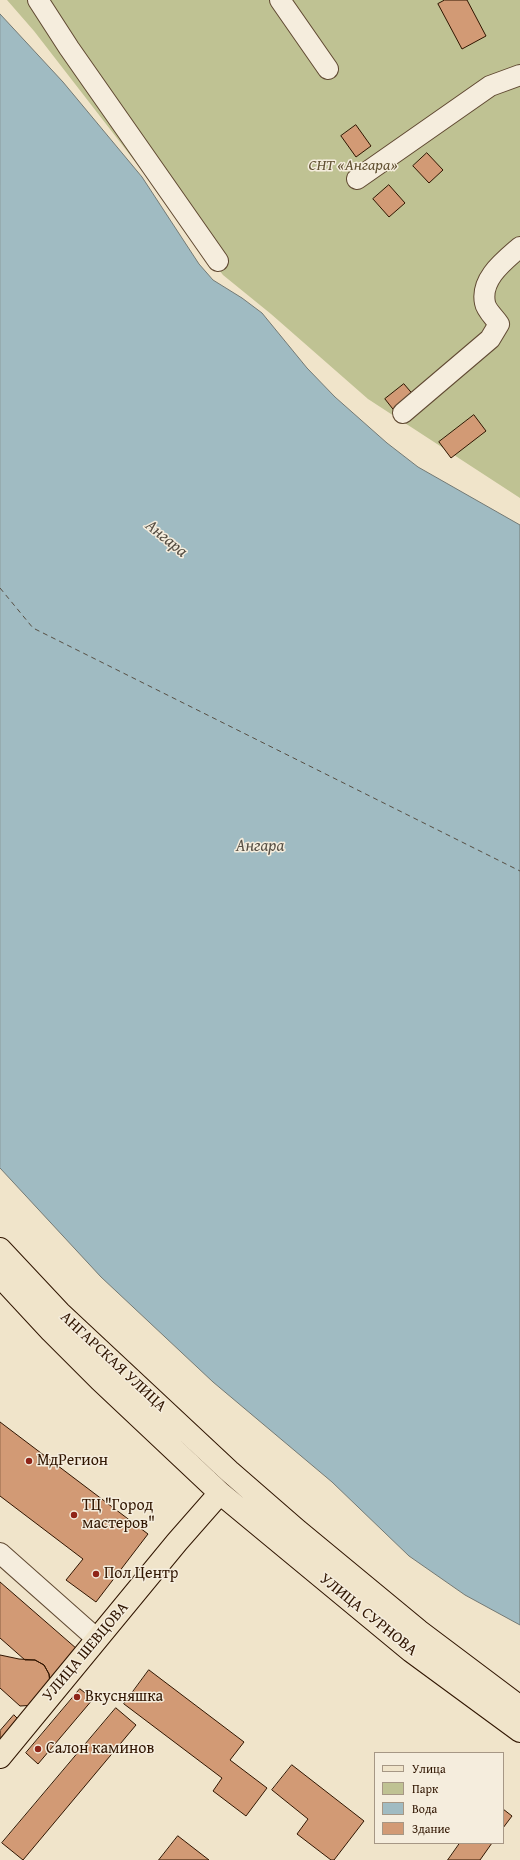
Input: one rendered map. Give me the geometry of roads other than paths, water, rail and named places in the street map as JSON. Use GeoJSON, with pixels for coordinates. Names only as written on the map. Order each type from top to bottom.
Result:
{"type":"FeatureCollection","features":[{"type":"Feature","properties":{"kind":"main road","name":"АНГАРСКАЯ УЛИЦА"},"geometry":{"type":"LineString","coordinates":[[0,1249],[60,1313],[229,1471]]}},
{"type":"Feature","properties":{"kind":"main road","name":"АНГАРСКАЯ УЛИЦА"},"geometry":{"type":"LineString","coordinates":[[0,1276],[51,1331],[220,1493]]}},
{"type":"Feature","properties":{"kind":"main road","name":"УЛИЦА СУРНОВА"},"geometry":{"type":"LineString","coordinates":[[229,1471],[298,1531],[419,1631],[520,1707]]}},
{"type":"Feature","properties":{"kind":"main road","name":"УЛИЦА СУРНОВА"},"geometry":{"type":"LineString","coordinates":[[220,1493],[405,1646],[520,1731]]}},
{"type":"Feature","properties":{"kind":"main road","name":"УЛИЦА ШЕВЦОВА"},"geometry":{"type":"LineString","coordinates":[[0,1757],[177,1542],[220,1493]]}},
{"type":"Feature","properties":{"kind":"street"},"geometry":{"type":"LineString","coordinates":[[38,0],[69,48],[218,261]]}},
{"type":"Feature","properties":{"kind":"street"},"geometry":{"type":"LineString","coordinates":[[280,0],[328,69]]}},
{"type":"Feature","properties":{"kind":"street"},"geometry":{"type":"LineString","coordinates":[[357,179],[490,86],[520,75]]}},
{"type":"Feature","properties":{"kind":"street"},"geometry":{"type":"LineString","coordinates":[[403,413],[490,339],[499,324],[485,304],[484,288],[500,265],[520,247]]}},
{"type":"Feature","properties":{"kind":"street"},"geometry":{"type":"LineString","coordinates":[[0,1553],[97,1639]]}},
{"type":"Feature","properties":{"kind":"water","name":"Ангара"},"geometry":{"type":"Polygon","coordinates":[[[0,14],[63,82],[142,177],[199,264],[213,280],[242,298],[262,313],[307,368],[335,397],[387,443],[418,467],[520,525],[520,1625],[465,1595],[409,1556],[332,1482],[213,1382],[101,1277],[0,1168],[0,14]]]}},
{"type":"Feature","properties":{"kind":"place","name":"МдРегион"},"geometry":{"type":"Point","coordinates":[29,1461]}},
{"type":"Feature","properties":{"kind":"place","name":"ТЦ \"Город мастеров\""},"geometry":{"type":"Point","coordinates":[74,1515]}},
{"type":"Feature","properties":{"kind":"place","name":"Пол Центр"},"geometry":{"type":"Point","coordinates":[96,1574]}},
{"type":"Feature","properties":{"kind":"place","name":"Вкусняшка"},"geometry":{"type":"Point","coordinates":[77,1697]}},
{"type":"Feature","properties":{"kind":"place","name":"Салон каминов"},"geometry":{"type":"Point","coordinates":[38,1749]}},
{"type":"Feature","properties":{"kind":"park label","name":"СНТ «Ангара»"},"geometry":{"type":"Point","coordinates":[353,166]}}]}
